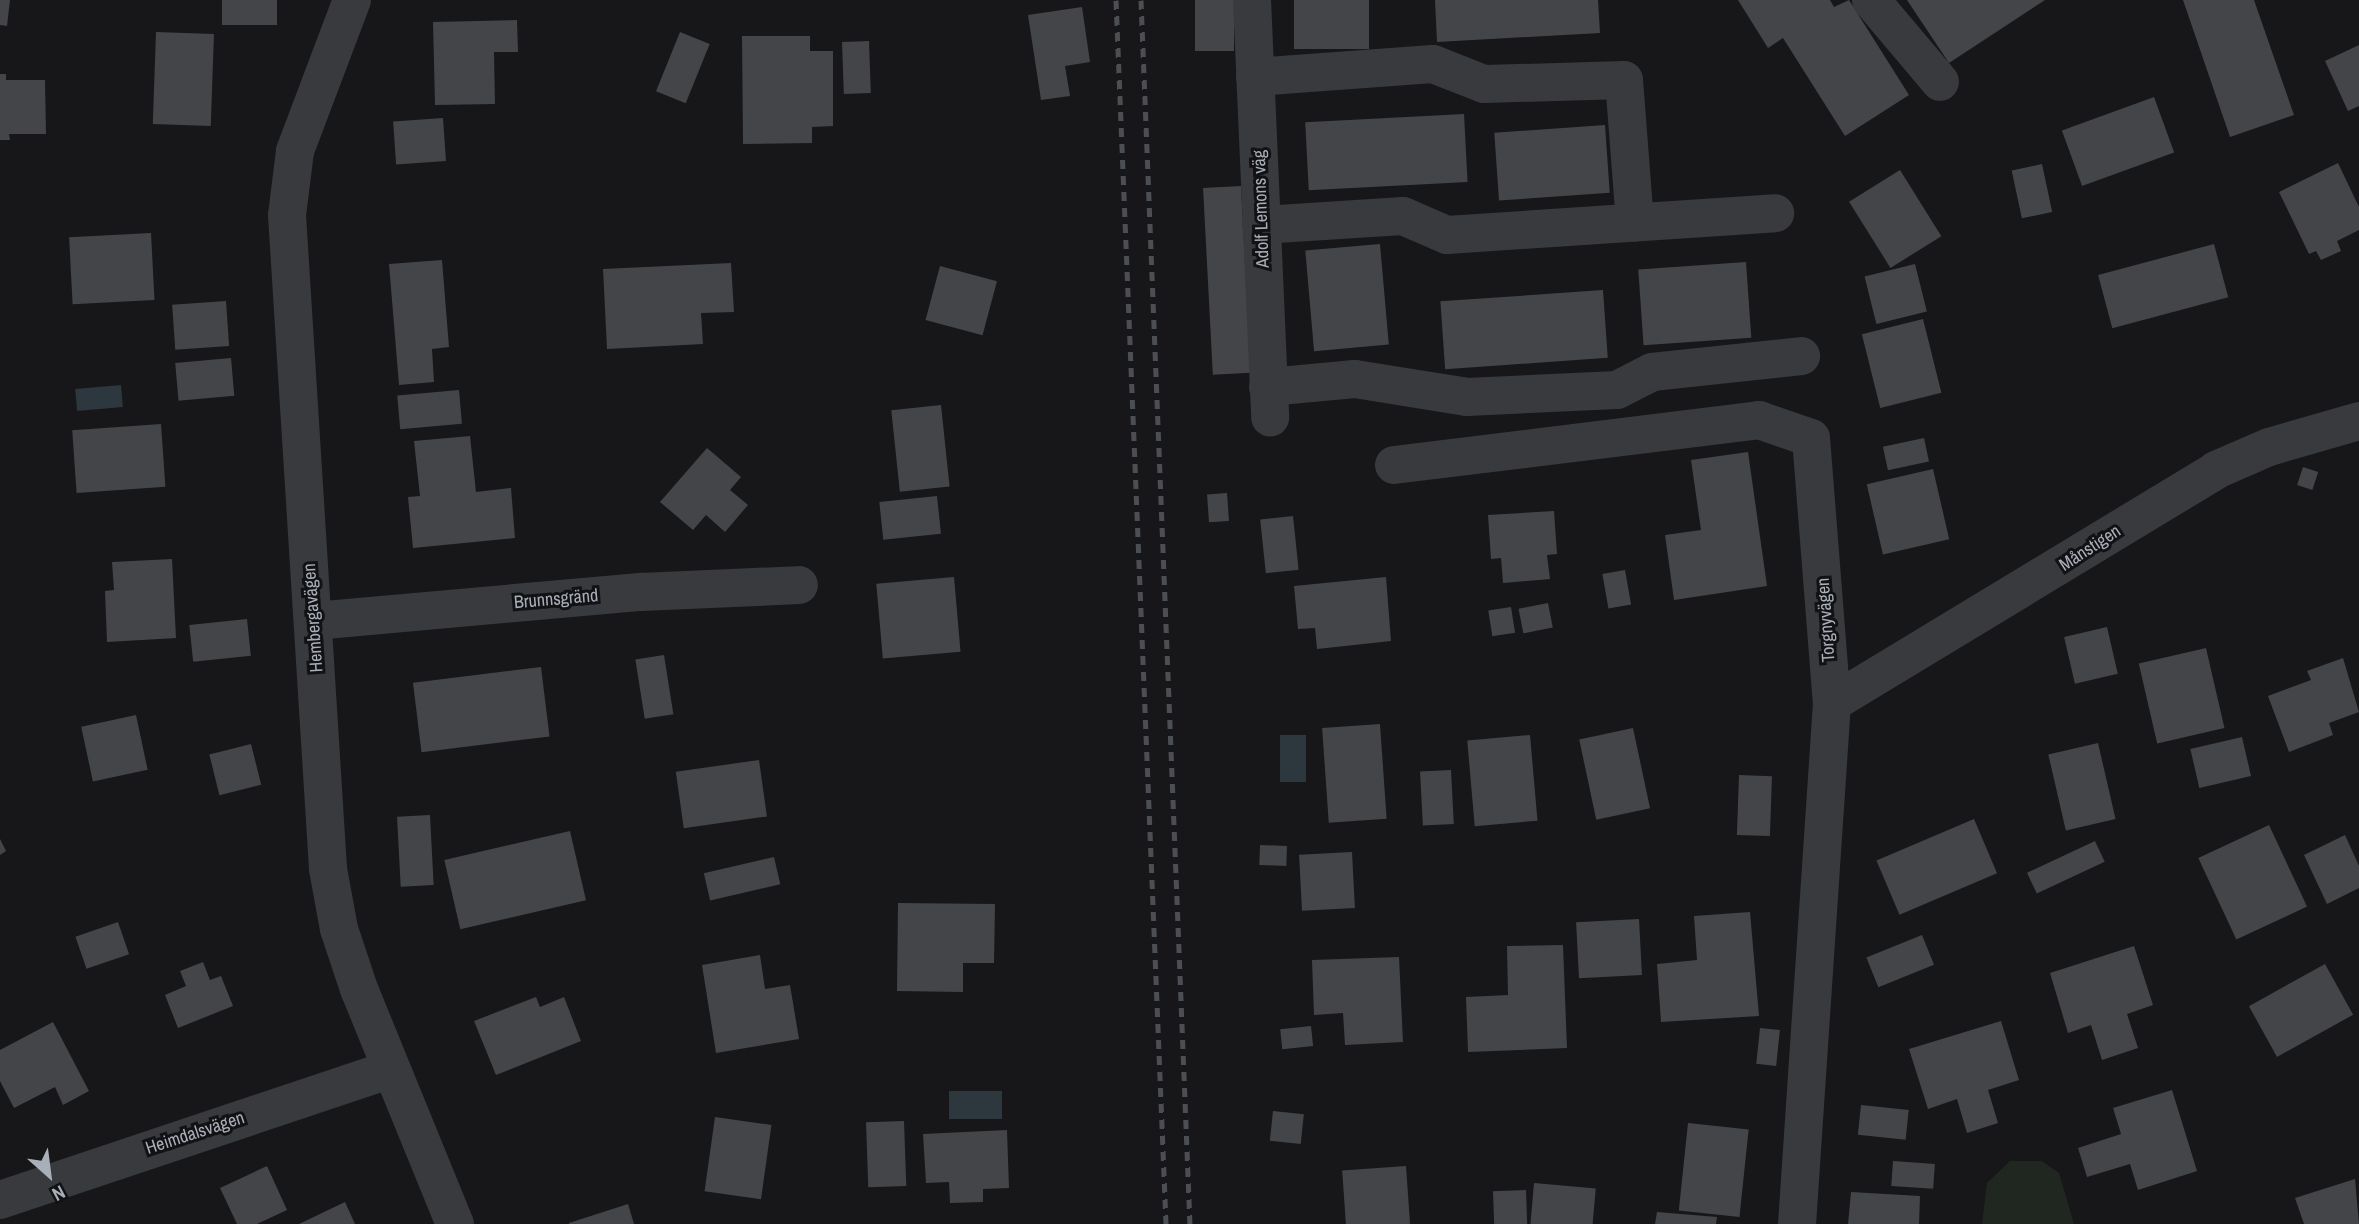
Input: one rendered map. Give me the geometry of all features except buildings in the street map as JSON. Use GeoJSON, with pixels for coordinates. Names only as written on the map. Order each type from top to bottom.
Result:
{"type":"FeatureCollection","features":[{"type":"Feature","properties":{"kind":"street","name":"Hembergavägen"},"geometry":{"type":"LineString","coordinates":[[352,0],[295,151],[287,215],[328,869],[339,929],[391,1069],[455,1224]]}},
{"type":"Feature","properties":{"kind":"street","name":"Adolf Lemons väg"},"geometry":{"type":"LineString","coordinates":[[1252,0],[1269,402],[1355,379],[1467,397],[1617,390],[1652,372],[1801,356]]}},
{"type":"Feature","properties":{"kind":"street"},"geometry":{"type":"LineString","coordinates":[[1871,0],[1940,82]]}},
{"type":"Feature","properties":{"kind":"street"},"geometry":{"type":"LineString","coordinates":[[1255,77],[1433,64],[1484,84],[1624,80],[1635,223]]}},
{"type":"Feature","properties":{"kind":"street"},"geometry":{"type":"LineString","coordinates":[[1261,225],[1403,216],[1447,235],[1775,213]]}},
{"type":"Feature","properties":{"kind":"street","name":"Torgnyvägen"},"geometry":{"type":"LineString","coordinates":[[1394,464],[1759,420],[1811,438],[1832,703],[1797,1224]]}},
{"type":"Feature","properties":{"kind":"street","name":"Månstigen"},"geometry":{"type":"LineString","coordinates":[[1832,703],[2216,470],[2269,447],[2359,421]]}},
{"type":"Feature","properties":{"kind":"street","name":"Brunnsgränd"},"geometry":{"type":"LineString","coordinates":[[314,621],[641,592],[799,585]]}},
{"type":"Feature","properties":{"kind":"street","name":"Heimdalsvägen"},"geometry":{"type":"LineString","coordinates":[[0,1200],[391,1069]]}},
{"type":"Feature","properties":{"kind":"shaded area"},"geometry":{"type":"Polygon","coordinates":[[[121,385],[123,407],[77,411],[75,389],[121,385]]]}},
{"type":"Feature","properties":{"kind":"shaded area"},"geometry":{"type":"Polygon","coordinates":[[[1280,735],[1306,735],[1306,782],[1280,782],[1280,735]]]}},
{"type":"Feature","properties":{"kind":"shaded area"},"geometry":{"type":"Polygon","coordinates":[[[949,1091],[1002,1091],[1002,1119],[949,1119],[949,1091]]]}},
{"type":"Feature","properties":{"kind":"shaded area"},"geometry":{"type":"Polygon","coordinates":[[[2010,1161],[2042,1161],[2059,1173],[2074,1224],[1982,1224],[1987,1183],[2010,1161]]]}},
{"type":"Feature","properties":{"kind":"railway"},"geometry":{"type":"LineString","coordinates":[[1116,0],[1166,1224]]}},
{"type":"Feature","properties":{"kind":"railway"},"geometry":{"type":"LineString","coordinates":[[1141,0],[1190,1224]]}}]}
